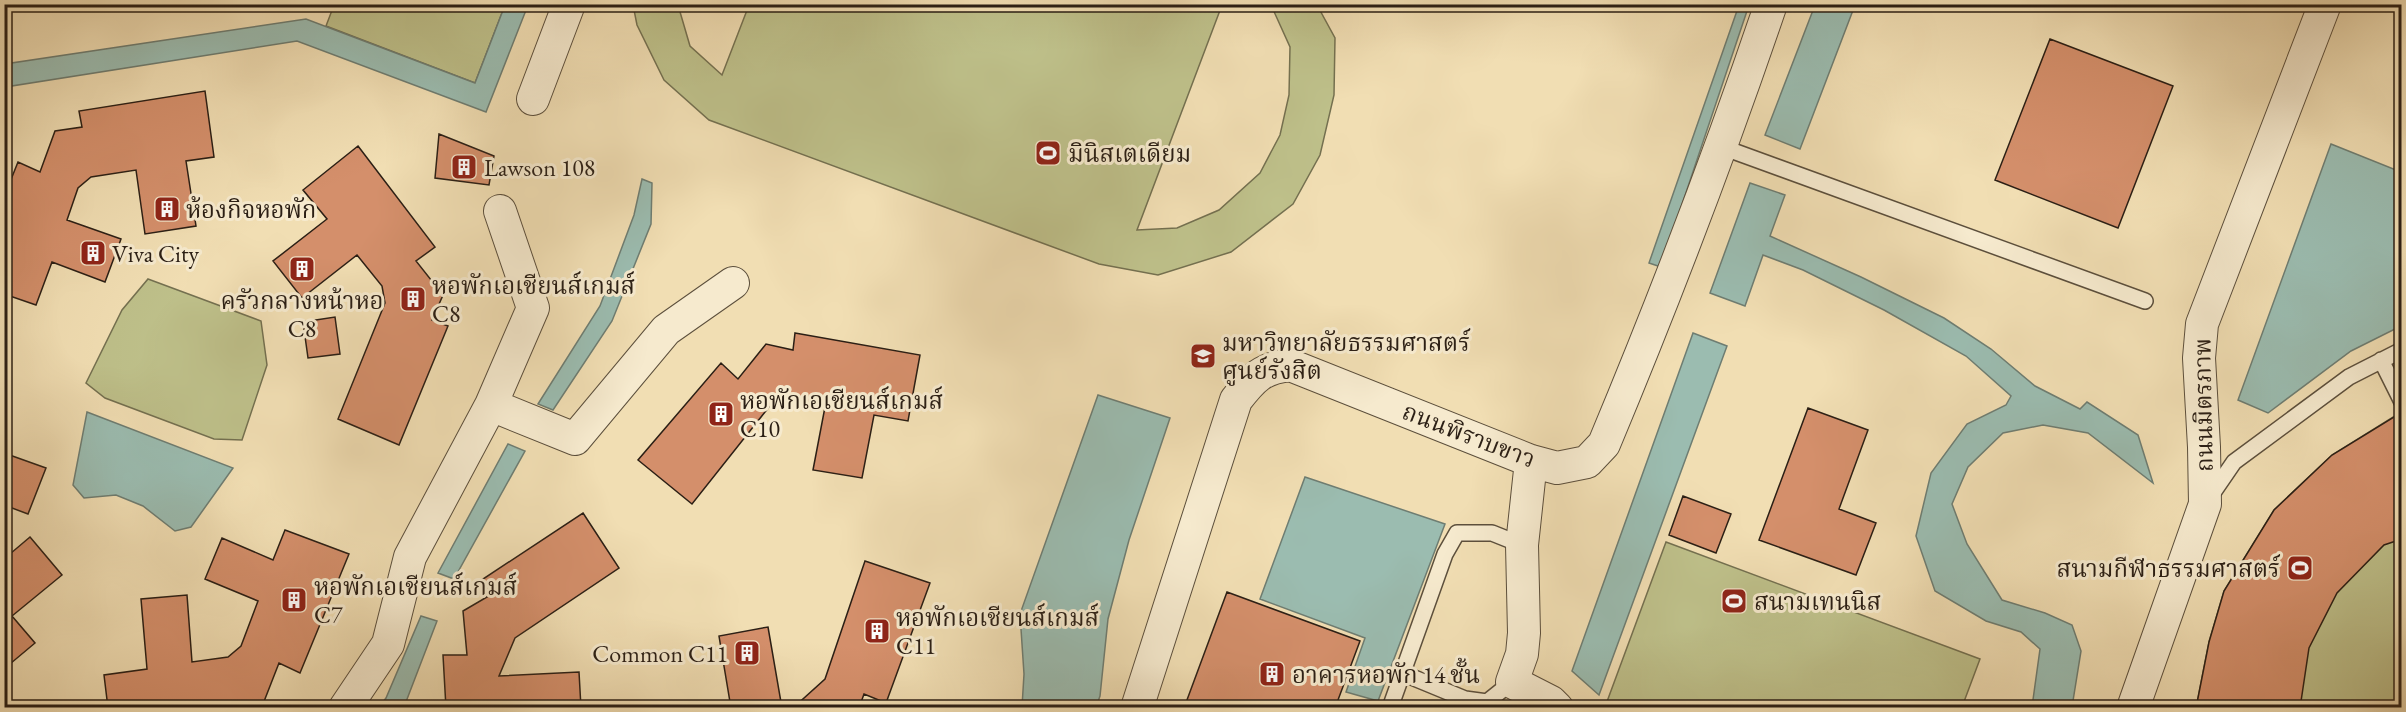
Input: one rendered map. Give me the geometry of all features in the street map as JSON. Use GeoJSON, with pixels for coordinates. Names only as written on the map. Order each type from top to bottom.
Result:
{"type":"FeatureCollection","features":[{"type":"Feature","properties":{"kind":"street"},"geometry":{"type":"LineString","coordinates":[[533,99],[569,4]]}},
{"type":"Feature","properties":{"kind":"street","name":"ถนนพิราบขาว"},"geometry":{"type":"LineString","coordinates":[[1137,708],[1236,400],[1253,378],[1273,366],[1290,365],[1531,461],[1557,468],[1587,462],[1604,444],[1664,302],[1722,147],[1771,4]]}},
{"type":"Feature","properties":{"kind":"street","name":"ถนนมิตรภาพ"},"geometry":{"type":"LineString","coordinates":[[2133,708],[2205,504],[2199,358],[2202,324],[2325,4]]}},
{"type":"Feature","properties":{"kind":"street"},"geometry":{"type":"LineString","coordinates":[[345,708],[388,644],[410,557],[492,405],[532,308],[500,211]]}},
{"type":"Feature","properties":{"kind":"street"},"geometry":{"type":"LineString","coordinates":[[492,405],[575,439],[666,330],[733,283]]}},
{"type":"Feature","properties":{"kind":"street"},"geometry":{"type":"LineString","coordinates":[[1531,461],[1522,545],[1524,633],[1522,654],[1512,682],[1551,702],[1557,708]]}},
{"type":"Feature","properties":{"kind":"lane"},"geometry":{"type":"LineString","coordinates":[[1722,147],[2145,301]]}},
{"type":"Feature","properties":{"kind":"lane"},"geometry":{"type":"LineString","coordinates":[[2205,504],[2234,462],[2349,377],[2402,350]]}},
{"type":"Feature","properties":{"kind":"lane"},"geometry":{"type":"LineString","coordinates":[[2381,360],[2402,402]]}},
{"type":"Feature","properties":{"kind":"lane"},"geometry":{"type":"LineString","coordinates":[[1390,708],[1445,554],[1457,533],[1492,533],[1522,545]]}},
{"type":"Feature","properties":{"kind":"lane"},"geometry":{"type":"LineString","coordinates":[[1402,673],[1466,699],[1487,702],[1512,682]]}},
{"type":"Feature","properties":{"kind":"green space"},"geometry":{"type":"Polygon","coordinates":[[[334,5],[505,5],[475,83],[326,26],[334,5]]]}},
{"type":"Feature","properties":{"kind":"green space","name":"มินิสเตเดียม"},"geometry":{"type":"Polygon","coordinates":[[[633,5],[678,5],[690,46],[722,75],[749,5],[1222,5],[1137,230],[1177,228],[1219,210],[1260,173],[1280,135],[1289,95],[1290,47],[1271,5],[1317,5],[1335,38],[1334,95],[1320,155],[1293,204],[1231,252],[1158,275],[1099,264],[709,120],[664,80],[637,25],[633,5]]]}},
{"type":"Feature","properties":{"kind":"green space"},"geometry":{"type":"Polygon","coordinates":[[[148,279],[261,321],[267,365],[242,440],[214,439],[105,398],[86,383],[122,310],[148,279]]]}},
{"type":"Feature","properties":{"kind":"green space","name":"สนามกีฬาธรรมศาสตร์"},"geometry":{"type":"Polygon","coordinates":[[[2401,412],[2401,707],[2196,708],[2209,642],[2224,591],[2274,510],[2332,455],[2401,412]]]}},
{"type":"Feature","properties":{"kind":"green space","name":"สนามเทนนิส"},"geometry":{"type":"Polygon","coordinates":[[[1666,542],[1980,659],[1962,707],[1605,707],[1666,542]]]}},
{"type":"Feature","properties":{"kind":"water"},"geometry":{"type":"Polygon","coordinates":[[[505,5],[528,5],[486,112],[297,41],[5,87],[5,64],[306,19],[475,83],[505,5]]]}},
{"type":"Feature","properties":{"kind":"water"},"geometry":{"type":"Polygon","coordinates":[[[1739,5],[1749,5],[1661,267],[1649,263],[1739,5]]]}},
{"type":"Feature","properties":{"kind":"water"},"geometry":{"type":"Polygon","coordinates":[[[1815,5],[1855,5],[1800,149],[1765,135],[1815,5]]]}},
{"type":"Feature","properties":{"kind":"water"},"geometry":{"type":"Polygon","coordinates":[[[2331,144],[2401,172],[2401,326],[2351,351],[2268,413],[2238,400],[2331,144]]]}},
{"type":"Feature","properties":{"kind":"water"},"geometry":{"type":"Polygon","coordinates":[[[642,179],[652,183],[651,224],[612,321],[553,410],[538,404],[600,306],[634,215],[642,179]]]}},
{"type":"Feature","properties":{"kind":"water"},"geometry":{"type":"Polygon","coordinates":[[[1750,183],[1785,195],[1770,236],[1944,318],[1991,349],[2035,386],[2080,409],[2087,402],[2138,435],[2153,483],[2088,433],[2043,425],[2003,433],[1968,467],[1952,504],[1967,544],[2002,600],[2045,613],[2072,625],[2081,651],[2072,707],[2032,707],[2040,649],[2021,632],[1986,621],[1935,591],[1916,536],[1931,473],[1967,424],[2006,405],[2011,396],[1966,356],[1884,310],[1803,270],[1763,255],[1745,306],[1710,293],[1750,183]]]}},
{"type":"Feature","properties":{"kind":"water"},"geometry":{"type":"Polygon","coordinates":[[[1693,333],[1727,346],[1599,695],[1572,671],[1693,333]]]}},
{"type":"Feature","properties":{"kind":"water"},"geometry":{"type":"Polygon","coordinates":[[[1098,395],[1170,418],[1129,540],[1108,619],[1100,696],[1096,707],[1022,707],[1024,674],[1020,614],[1098,395]]]}},
{"type":"Feature","properties":{"kind":"water"},"geometry":{"type":"Polygon","coordinates":[[[87,412],[233,468],[191,527],[175,531],[143,506],[116,495],[84,498],[73,485],[87,412]]]}},
{"type":"Feature","properties":{"kind":"water"},"geometry":{"type":"Polygon","coordinates":[[[508,444],[525,451],[454,579],[438,573],[508,444]]]}},
{"type":"Feature","properties":{"kind":"water"},"geometry":{"type":"Polygon","coordinates":[[[1305,477],[1445,524],[1378,701],[1346,692],[1365,638],[1260,599],[1305,477]]]}},
{"type":"Feature","properties":{"kind":"water"},"geometry":{"type":"Polygon","coordinates":[[[421,616],[437,621],[404,707],[379,707],[386,698],[421,616]]]}},
{"type":"Feature","properties":{"kind":"building"},"geometry":{"type":"Polygon","coordinates":[[[2050,39],[2173,86],[2118,228],[1995,180],[2050,39]]]}},
{"type":"Feature","properties":{"kind":"building"},"geometry":{"type":"Polygon","coordinates":[[[205,91],[214,157],[186,161],[196,226],[145,234],[136,170],[91,177],[78,188],[67,220],[121,239],[105,282],[52,262],[36,305],[4,294],[4,197],[18,162],[40,172],[55,131],[82,127],[79,111],[205,91]]]}},
{"type":"Feature","properties":{"kind":"building","name":"Lawson 108"},"geometry":{"type":"Polygon","coordinates":[[[439,134],[494,156],[489,185],[435,178],[439,134]]]}},
{"type":"Feature","properties":{"kind":"building","name":"หอพักเอเชียนส์เกมส์ C8"},"geometry":{"type":"Polygon","coordinates":[[[358,146],[435,247],[416,261],[443,295],[432,320],[448,326],[399,445],[338,419],[385,303],[382,286],[357,255],[302,298],[273,261],[327,219],[303,190],[358,146]]]}},
{"type":"Feature","properties":{"kind":"building"},"geometry":{"type":"Polygon","coordinates":[[[335,317],[340,354],[308,358],[303,322],[335,317]]]}},
{"type":"Feature","properties":{"kind":"building","name":"หอพักเอเชียนส์เกมส์ C10"},"geometry":{"type":"Polygon","coordinates":[[[795,333],[920,355],[908,421],[874,415],[862,478],[813,470],[825,407],[785,400],[769,407],[692,504],[638,460],[721,363],[738,379],[766,344],[793,350],[795,333]]]}},
{"type":"Feature","properties":{"kind":"building"},"geometry":{"type":"Polygon","coordinates":[[[1808,408],[1868,430],[1839,509],[1876,523],[1856,575],[1759,540],[1808,408]]]}},
{"type":"Feature","properties":{"kind":"building","name":"สนามกีฬาธรรมศาสตร์"},"geometry":{"type":"Polygon","coordinates":[[[2402,412],[2402,539],[2384,545],[2337,593],[2309,648],[2300,708],[2196,708],[2209,642],[2224,591],[2274,510],[2332,455],[2402,412]]]}},
{"type":"Feature","properties":{"kind":"building"},"geometry":{"type":"Polygon","coordinates":[[[4,453],[46,468],[28,514],[4,505],[4,453]]]}},
{"type":"Feature","properties":{"kind":"building"},"geometry":{"type":"Polygon","coordinates":[[[1683,496],[1731,514],[1716,553],[1669,535],[1683,496]]]}},
{"type":"Feature","properties":{"kind":"building"},"geometry":{"type":"Polygon","coordinates":[[[583,513],[619,568],[515,638],[499,676],[579,672],[581,708],[446,708],[443,655],[467,655],[463,611],[487,597],[477,583],[583,513]]]}},
{"type":"Feature","properties":{"kind":"building","name":"หอพักเอเชียนส์เกมส์ C7"},"geometry":{"type":"Polygon","coordinates":[[[285,530],[349,554],[300,673],[279,663],[263,704],[232,708],[108,708],[104,675],[147,669],[141,599],[187,595],[192,662],[228,657],[241,646],[258,601],[205,579],[222,538],[273,560],[285,530]]]}},
{"type":"Feature","properties":{"kind":"building"},"geometry":{"type":"Polygon","coordinates":[[[30,537],[62,575],[12,616],[35,643],[4,669],[4,559],[30,537]]]}},
{"type":"Feature","properties":{"kind":"building","name":"หอพักเอเชียนส์เกมส์ C11"},"geometry":{"type":"Polygon","coordinates":[[[865,561],[930,583],[886,703],[864,694],[859,708],[793,708],[825,679],[865,561]]]}},
{"type":"Feature","properties":{"kind":"building","name":"อาคารหอพัก 14 ชั้น"},"geometry":{"type":"Polygon","coordinates":[[[1227,592],[1360,641],[1335,708],[1184,708],[1227,592]]]}},
{"type":"Feature","properties":{"kind":"building"},"geometry":{"type":"Polygon","coordinates":[[[768,627],[782,708],[731,708],[719,636],[768,627]]]}},
{"type":"Feature","properties":{"kind":"place","name":"มินิสเตเดียม"},"geometry":{"type":"Point","coordinates":[1048,153]}},
{"type":"Feature","properties":{"kind":"place","name":"Lawson 108"},"geometry":{"type":"Point","coordinates":[464,167]}},
{"type":"Feature","properties":{"kind":"place","name":"ห้องกิจหอพัก"},"geometry":{"type":"Point","coordinates":[167,209]}},
{"type":"Feature","properties":{"kind":"place","name":"Viva City"},"geometry":{"type":"Point","coordinates":[93,253]}},
{"type":"Feature","properties":{"kind":"place","name":"ครัวกลางหน้าหอ C8"},"geometry":{"type":"Point","coordinates":[302,269]}},
{"type":"Feature","properties":{"kind":"place","name":"หอพักเอเชียนส์เกมส์ C8"},"geometry":{"type":"Point","coordinates":[413,299]}},
{"type":"Feature","properties":{"kind":"place","name":"มหาวิทยาลัยธรรมศาสตร์ ศูนย์รังสิต"},"geometry":{"type":"Point","coordinates":[1203,356]}},
{"type":"Feature","properties":{"kind":"place","name":"หอพักเอเชียนส์เกมส์ C10"},"geometry":{"type":"Point","coordinates":[721,414]}},
{"type":"Feature","properties":{"kind":"place","name":"สนามกีฬาธรรมศาสตร์"},"geometry":{"type":"Point","coordinates":[2300,568]}},
{"type":"Feature","properties":{"kind":"place","name":"หอพักเอเชียนส์เกมส์ C7"},"geometry":{"type":"Point","coordinates":[294,600]}},
{"type":"Feature","properties":{"kind":"place","name":"สนามเทนนิส"},"geometry":{"type":"Point","coordinates":[1734,601]}},
{"type":"Feature","properties":{"kind":"place","name":"หอพักเอเชียนส์เกมส์ C11"},"geometry":{"type":"Point","coordinates":[877,631]}},
{"type":"Feature","properties":{"kind":"place","name":"Common C11"},"geometry":{"type":"Point","coordinates":[747,653]}},
{"type":"Feature","properties":{"kind":"place","name":"อาคารหอพัก 14 ชั้น"},"geometry":{"type":"Point","coordinates":[1272,674]}}]}
